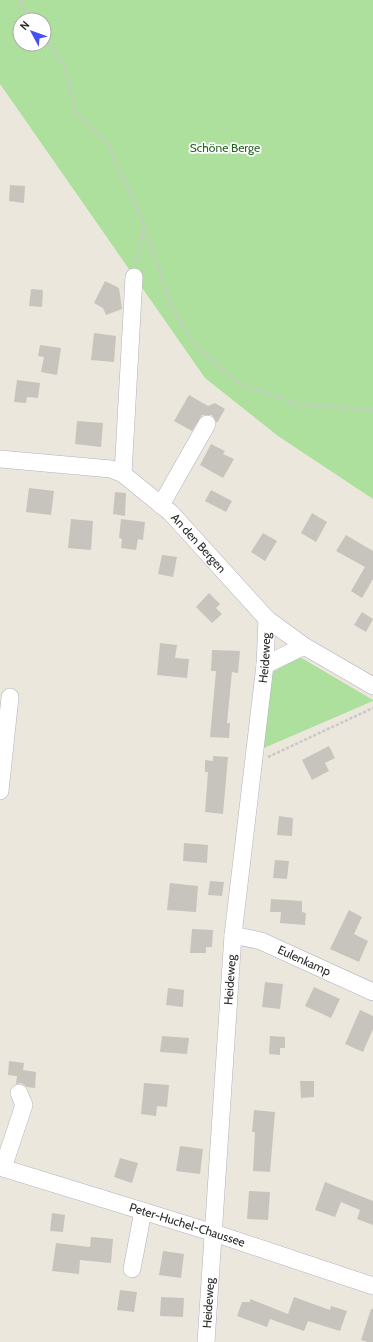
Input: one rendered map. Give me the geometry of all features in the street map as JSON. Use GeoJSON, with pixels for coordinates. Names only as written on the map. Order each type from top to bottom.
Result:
{"type":"FeatureCollection","features":[{"type":"Feature","properties":{"kind":"street"},"geometry":{"type":"LineString","coordinates":[[123,474],[134,277]]}},
{"type":"Feature","properties":{"kind":"street"},"geometry":{"type":"LineString","coordinates":[[161,505],[207,424]]}},
{"type":"Feature","properties":{"kind":"street","name":"An den Bergen"},"geometry":{"type":"LineString","coordinates":[[0,459],[111,469],[123,474],[171,513],[267,619],[304,646],[373,686]]}},
{"type":"Feature","properties":{"kind":"street","name":"Heideweg"},"geometry":{"type":"LineString","coordinates":[[206,1342],[233,935],[265,666],[267,619]]}},
{"type":"Feature","properties":{"kind":"street"},"geometry":{"type":"LineString","coordinates":[[265,666],[304,646]]}},
{"type":"Feature","properties":{"kind":"street"},"geometry":{"type":"LineString","coordinates":[[0,791],[10,697]]}},
{"type":"Feature","properties":{"kind":"street","name":"Eulenkamp"},"geometry":{"type":"LineString","coordinates":[[233,935],[261,941],[373,992]]}},
{"type":"Feature","properties":{"kind":"street"},"geometry":{"type":"LineString","coordinates":[[2,1167],[24,1105],[20,1093]]}},
{"type":"Feature","properties":{"kind":"street","name":"Peter-Huchel-Chaussee"},"geometry":{"type":"LineString","coordinates":[[2,1167],[214,1233],[373,1286]]}},
{"type":"Feature","properties":{"kind":"street"},"geometry":{"type":"LineString","coordinates":[[132,1269],[143,1211]]}},
{"type":"Feature","properties":{"kind":"path"},"geometry":{"type":"LineString","coordinates":[[19,0],[27,12]]}},
{"type":"Feature","properties":{"kind":"path"},"geometry":{"type":"LineString","coordinates":[[52,48],[66,68],[75,112],[107,142],[144,224],[172,308],[194,344],[240,384],[296,404],[373,410]]}},
{"type":"Feature","properties":{"kind":"path"},"geometry":{"type":"LineString","coordinates":[[134,277],[144,224]]}},
{"type":"Feature","properties":{"kind":"path"},"geometry":{"type":"LineString","coordinates":[[253,764],[373,708]]}},
{"type":"Feature","properties":{"kind":"green space","name":"Schöne Berge"},"geometry":{"type":"Polygon","coordinates":[[[0,0],[373,0],[373,499],[278,436],[205,378],[0,84],[0,0]]]}},
{"type":"Feature","properties":{"kind":"green space"},"geometry":{"type":"Polygon","coordinates":[[[300,657],[373,701],[257,751],[272,672],[300,657]]]}},
{"type":"Feature","properties":{"kind":"building"},"geometry":{"type":"Polygon","coordinates":[[[10,185],[25,186],[24,203],[9,201],[10,185]]]}},
{"type":"Feature","properties":{"kind":"building"},"geometry":{"type":"Polygon","coordinates":[[[105,281],[119,288],[122,309],[106,315],[103,308],[94,303],[105,281]]]}},
{"type":"Feature","properties":{"kind":"building"},"geometry":{"type":"Polygon","coordinates":[[[31,289],[43,290],[42,307],[29,306],[31,289]]]}},
{"type":"Feature","properties":{"kind":"building"},"geometry":{"type":"Polygon","coordinates":[[[94,333],[116,336],[114,362],[91,360],[94,333]]]}},
{"type":"Feature","properties":{"kind":"building"},"geometry":{"type":"Polygon","coordinates":[[[40,345],[61,348],[57,375],[41,372],[44,357],[38,356],[40,345]]]}},
{"type":"Feature","properties":{"kind":"building"},"geometry":{"type":"Polygon","coordinates":[[[17,380],[40,383],[38,398],[27,397],[26,403],[14,402],[17,380]]]}},
{"type":"Feature","properties":{"kind":"building"},"geometry":{"type":"Polygon","coordinates":[[[189,395],[208,406],[215,403],[225,409],[217,423],[212,415],[202,415],[192,431],[174,421],[189,395]]]}},
{"type":"Feature","properties":{"kind":"building"},"geometry":{"type":"Polygon","coordinates":[[[77,421],[103,423],[101,447],[75,444],[77,421]]]}},
{"type":"Feature","properties":{"kind":"building"},"geometry":{"type":"Polygon","coordinates":[[[211,444],[225,451],[223,454],[234,459],[223,478],[200,465],[211,444]]]}},
{"type":"Feature","properties":{"kind":"building"},"geometry":{"type":"Polygon","coordinates":[[[29,488],[54,491],[51,515],[26,512],[29,488]]]}},
{"type":"Feature","properties":{"kind":"building"},"geometry":{"type":"Polygon","coordinates":[[[211,490],[232,501],[226,512],[205,501],[211,490]]]}},
{"type":"Feature","properties":{"kind":"building"},"geometry":{"type":"Polygon","coordinates":[[[115,492],[126,493],[125,516],[113,514],[115,492]]]}},
{"type":"Feature","properties":{"kind":"building"},"geometry":{"type":"Polygon","coordinates":[[[312,513],[327,522],[316,542],[301,533],[312,513]]]}},
{"type":"Feature","properties":{"kind":"building"},"geometry":{"type":"Polygon","coordinates":[[[71,519],[93,521],[91,550],[68,548],[71,519]]]}},
{"type":"Feature","properties":{"kind":"building"},"geometry":{"type":"Polygon","coordinates":[[[121,519],[145,522],[143,540],[138,539],[136,550],[121,548],[122,539],[119,538],[121,519]]]}},
{"type":"Feature","properties":{"kind":"building"},"geometry":{"type":"Polygon","coordinates":[[[263,533],[277,541],[265,561],[251,552],[263,533]]]}},
{"type":"Feature","properties":{"kind":"building"},"geometry":{"type":"Polygon","coordinates":[[[346,535],[373,551],[373,579],[362,598],[351,591],[365,567],[336,551],[346,535]]]}},
{"type":"Feature","properties":{"kind":"building"},"geometry":{"type":"Polygon","coordinates":[[[162,555],[177,557],[173,577],[158,574],[162,555]]]}},
{"type":"Feature","properties":{"kind":"building"},"geometry":{"type":"Polygon","coordinates":[[[209,593],[220,604],[216,608],[222,614],[212,623],[196,607],[209,593]]]}},
{"type":"Feature","properties":{"kind":"building"},"geometry":{"type":"Polygon","coordinates":[[[362,612],[373,619],[366,632],[354,625],[362,612]]]}},
{"type":"Feature","properties":{"kind":"building"},"geometry":{"type":"Polygon","coordinates":[[[160,643],[177,645],[175,658],[189,659],[187,678],[157,675],[160,643]]]}},
{"type":"Feature","properties":{"kind":"building"},"geometry":{"type":"Polygon","coordinates":[[[212,650],[240,651],[238,673],[232,672],[227,723],[230,723],[229,738],[210,737],[216,671],[211,671],[212,650]]]}},
{"type":"Feature","properties":{"kind":"building"},"geometry":{"type":"Polygon","coordinates":[[[329,746],[335,758],[325,763],[329,771],[312,780],[302,760],[329,746]]]}},
{"type":"Feature","properties":{"kind":"building"},"geometry":{"type":"Polygon","coordinates":[[[213,756],[228,757],[223,814],[205,812],[208,772],[205,772],[205,760],[213,761],[213,756]]]}},
{"type":"Feature","properties":{"kind":"building"},"geometry":{"type":"Polygon","coordinates":[[[279,816],[293,818],[292,836],[277,835],[279,816]]]}},
{"type":"Feature","properties":{"kind":"building"},"geometry":{"type":"Polygon","coordinates":[[[184,843],[208,845],[207,863],[183,861],[184,843]]]}},
{"type":"Feature","properties":{"kind":"building"},"geometry":{"type":"Polygon","coordinates":[[[275,860],[289,861],[287,879],[273,878],[275,860]]]}},
{"type":"Feature","properties":{"kind":"building"},"geometry":{"type":"Polygon","coordinates":[[[210,881],[224,882],[222,896],[208,895],[210,881]]]}},
{"type":"Feature","properties":{"kind":"building"},"geometry":{"type":"Polygon","coordinates":[[[170,883],[198,886],[196,912],[167,910],[170,883]]]}},
{"type":"Feature","properties":{"kind":"building"},"geometry":{"type":"Polygon","coordinates":[[[271,899],[302,901],[302,912],[306,913],[305,925],[280,923],[281,912],[270,912],[271,899]]]}},
{"type":"Feature","properties":{"kind":"building"},"geometry":{"type":"Polygon","coordinates":[[[349,910],[362,917],[354,934],[368,941],[359,962],[330,949],[349,910]]]}},
{"type":"Feature","properties":{"kind":"building"},"geometry":{"type":"Polygon","coordinates":[[[192,929],[213,930],[212,947],[206,947],[206,953],[190,953],[192,929]]]}},
{"type":"Feature","properties":{"kind":"building"},"geometry":{"type":"Polygon","coordinates":[[[265,982],[283,984],[280,1009],[262,1007],[265,982]]]}},
{"type":"Feature","properties":{"kind":"building"},"geometry":{"type":"Polygon","coordinates":[[[314,987],[340,999],[331,1018],[305,1006],[314,987]]]}},
{"type":"Feature","properties":{"kind":"building"},"geometry":{"type":"Polygon","coordinates":[[[168,988],[184,990],[183,1007],[166,1005],[168,988]]]}},
{"type":"Feature","properties":{"kind":"building"},"geometry":{"type":"Polygon","coordinates":[[[360,1010],[373,1016],[373,1029],[363,1052],[345,1044],[360,1010]]]}},
{"type":"Feature","properties":{"kind":"building"},"geometry":{"type":"Polygon","coordinates":[[[162,1036],[189,1038],[187,1054],[160,1052],[162,1036]]]}},
{"type":"Feature","properties":{"kind":"building"},"geometry":{"type":"Polygon","coordinates":[[[270,1036],[285,1037],[285,1048],[280,1048],[280,1055],[269,1054],[270,1036]]]}},
{"type":"Feature","properties":{"kind":"building"},"geometry":{"type":"Polygon","coordinates":[[[9,1061],[24,1063],[23,1070],[36,1072],[35,1088],[27,1087],[21,1083],[16,1084],[17,1076],[8,1075],[9,1061]]]}},
{"type":"Feature","properties":{"kind":"building"},"geometry":{"type":"Polygon","coordinates":[[[300,1081],[314,1081],[314,1097],[301,1098],[300,1081]]]}},
{"type":"Feature","properties":{"kind":"building"},"geometry":{"type":"Polygon","coordinates":[[[144,1083],[169,1085],[167,1107],[157,1106],[156,1116],[141,1114],[144,1083]]]}},
{"type":"Feature","properties":{"kind":"building"},"geometry":{"type":"Polygon","coordinates":[[[254,1110],[275,1112],[270,1172],[253,1171],[255,1132],[252,1132],[254,1110]]]}},
{"type":"Feature","properties":{"kind":"building"},"geometry":{"type":"Polygon","coordinates":[[[180,1146],[203,1149],[200,1174],[176,1171],[180,1146]]]}},
{"type":"Feature","properties":{"kind":"building"},"geometry":{"type":"Polygon","coordinates":[[[120,1158],[138,1163],[132,1183],[114,1177],[120,1158]]]}},
{"type":"Feature","properties":{"kind":"building"},"geometry":{"type":"Polygon","coordinates":[[[325,1182],[373,1201],[373,1225],[357,1219],[360,1210],[341,1202],[335,1217],[315,1210],[325,1182]]]}},
{"type":"Feature","properties":{"kind":"building"},"geometry":{"type":"Polygon","coordinates":[[[249,1191],[270,1192],[268,1220],[247,1219],[249,1191]]]}},
{"type":"Feature","properties":{"kind":"building"},"geometry":{"type":"Polygon","coordinates":[[[52,1213],[65,1215],[63,1232],[50,1231],[52,1213]]]}},
{"type":"Feature","properties":{"kind":"building"},"geometry":{"type":"Polygon","coordinates":[[[91,1237],[113,1239],[111,1263],[80,1260],[79,1274],[52,1271],[56,1243],[90,1247],[91,1237]]]}},
{"type":"Feature","properties":{"kind":"building"},"geometry":{"type":"Polygon","coordinates":[[[163,1251],[184,1254],[181,1278],[159,1275],[163,1251]]]}},
{"type":"Feature","properties":{"kind":"building"},"geometry":{"type":"Polygon","coordinates":[[[120,1290],[137,1292],[134,1312],[117,1310],[120,1290]]]}},
{"type":"Feature","properties":{"kind":"building"},"geometry":{"type":"Polygon","coordinates":[[[161,1297],[184,1298],[183,1317],[160,1316],[161,1297]]]}},
{"type":"Feature","properties":{"kind":"building"},"geometry":{"type":"Polygon","coordinates":[[[294,1297],[330,1310],[331,1306],[347,1311],[340,1331],[308,1321],[304,1331],[270,1319],[267,1327],[237,1316],[242,1302],[250,1302],[250,1299],[288,1314],[294,1297]]]}},
{"type":"Feature","properties":{"kind":"building"},"geometry":{"type":"Polygon","coordinates":[[[371,1309],[373,1309],[373,1342],[368,1342],[361,1340],[371,1309]]]}}]}
